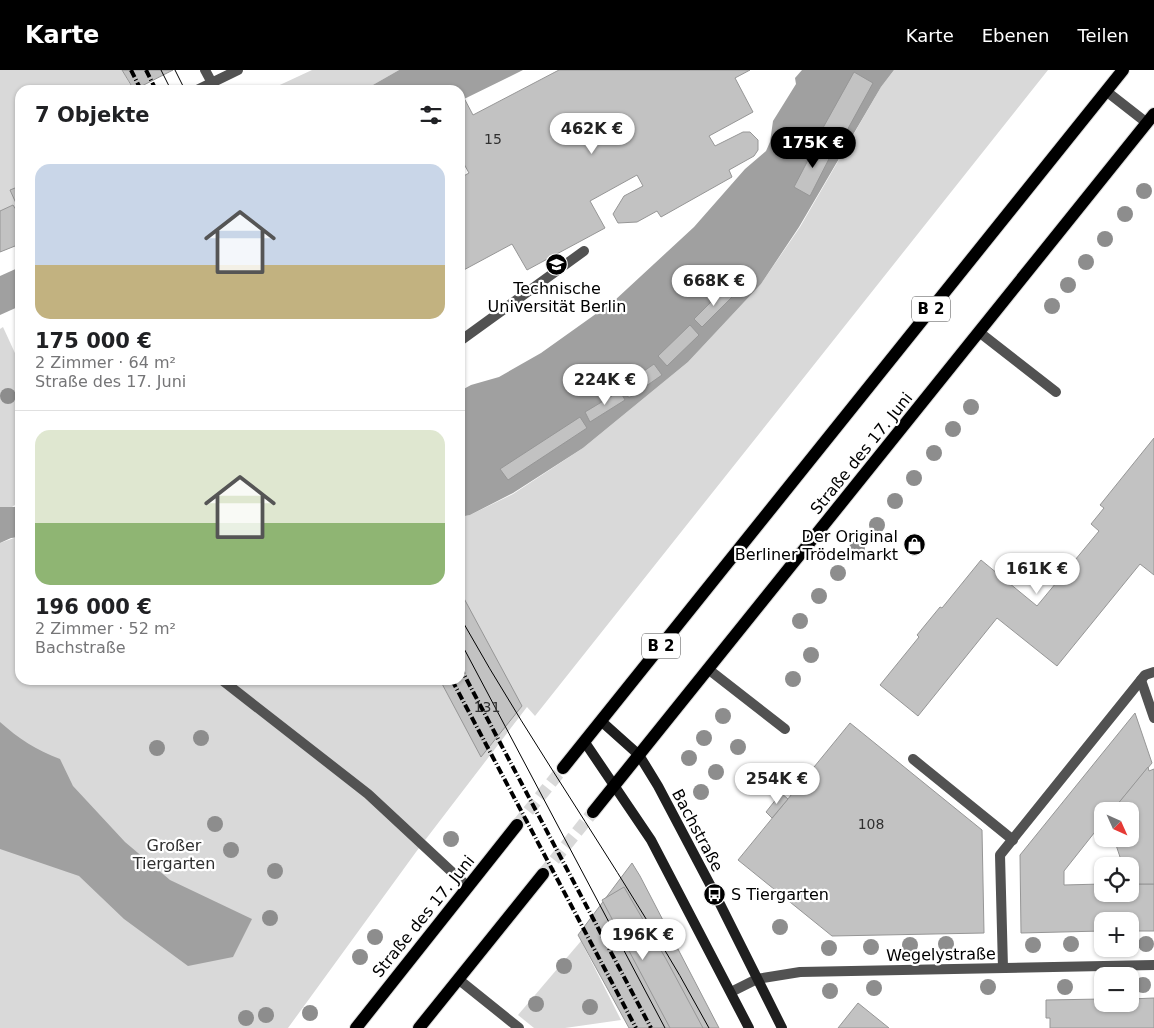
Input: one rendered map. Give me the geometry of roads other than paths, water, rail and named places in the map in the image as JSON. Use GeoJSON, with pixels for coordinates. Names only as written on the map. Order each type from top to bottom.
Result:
{"type":"FeatureCollection","features":[{"type":"Feature","properties":{"kind":"main road","name":"B 2"},"geometry":{"type":"LineString","coordinates":[[563,768],[1123,70]]}},
{"type":"Feature","properties":{"kind":"main road","name":"Straße des 17. Juni"},"geometry":{"type":"LineString","coordinates":[[593,812],[1150,118]]}},
{"type":"Feature","properties":{"kind":"main road","name":"Straße des 17. Juni"},"geometry":{"type":"LineString","coordinates":[[356,1028],[517,825]]}},
{"type":"Feature","properties":{"kind":"main road"},"geometry":{"type":"LineString","coordinates":[[419,1028],[543,874]]}},
{"type":"Feature","properties":{"kind":"street"},"geometry":{"type":"LineString","coordinates":[[205,70],[212,83]]}},
{"type":"Feature","properties":{"kind":"street"},"geometry":{"type":"LineString","coordinates":[[208,85],[238,70]]}},
{"type":"Feature","properties":{"kind":"street"},"geometry":{"type":"LineString","coordinates":[[1106,91],[1150,118]]}},
{"type":"Feature","properties":{"kind":"street"},"geometry":{"type":"LineString","coordinates":[[465,337],[584,251]]}},
{"type":"Feature","properties":{"kind":"street"},"geometry":{"type":"LineString","coordinates":[[978,332],[1056,392]]}},
{"type":"Feature","properties":{"kind":"street"},"geometry":{"type":"LineString","coordinates":[[708,669],[785,729]]}},
{"type":"Feature","properties":{"kind":"street"},"geometry":{"type":"LineString","coordinates":[[1003,968],[1000,855],[1145,675],[1154,672]]}},
{"type":"Feature","properties":{"kind":"street"},"geometry":{"type":"LineString","coordinates":[[1141,680],[1154,718]]}},
{"type":"Feature","properties":{"kind":"street"},"geometry":{"type":"LineString","coordinates":[[228,685],[368,794],[467,886]]}},
{"type":"Feature","properties":{"kind":"street","name":"Bachstraße"},"geometry":{"type":"LineString","coordinates":[[601,721],[639,755],[676,818],[782,1028]]}},
{"type":"Feature","properties":{"kind":"street"},"geometry":{"type":"LineString","coordinates":[[584,741],[651,840],[748,1028]]}},
{"type":"Feature","properties":{"kind":"street"},"geometry":{"type":"LineString","coordinates":[[912,759],[1013,840]]}},
{"type":"Feature","properties":{"kind":"street","name":"Wegelystraße"},"geometry":{"type":"LineString","coordinates":[[731,992],[757,979],[800,972],[1154,965]]}},
{"type":"Feature","properties":{"kind":"street"},"geometry":{"type":"LineString","coordinates":[[458,980],[519,1028]]}},
{"type":"Feature","properties":{"kind":"tunnel"},"geometry":{"type":"LineString","coordinates":[[517,825],[563,768]]}},
{"type":"Feature","properties":{"kind":"tunnel"},"geometry":{"type":"LineString","coordinates":[[543,874],[593,812]]}},
{"type":"Feature","properties":{"kind":"tram line"},"geometry":{"type":"LineString","coordinates":[[161,70],[168,85]]}},
{"type":"Feature","properties":{"kind":"tram line"},"geometry":{"type":"LineString","coordinates":[[175,70],[182,85]]}},
{"type":"Feature","properties":{"kind":"tram line"},"geometry":{"type":"LineString","coordinates":[[465,626],[521,720],[680,975],[709,1028]]}},
{"type":"Feature","properties":{"kind":"tram line"},"geometry":{"type":"LineString","coordinates":[[465,650],[665,1028]]}},
{"type":"Feature","properties":{"kind":"railway"},"geometry":{"type":"LineString","coordinates":[[131,70],[138,85]]}},
{"type":"Feature","properties":{"kind":"railway"},"geometry":{"type":"LineString","coordinates":[[146,70],[154,85]]}},
{"type":"Feature","properties":{"kind":"railway"},"geometry":{"type":"LineString","coordinates":[[465,676],[651,1028]]}},
{"type":"Feature","properties":{"kind":"railway"},"geometry":{"type":"LineString","coordinates":[[455,685],[636,1028]]}},
{"type":"Feature","properties":{"kind":"place","name":"Technische Universität Berlin"},"geometry":{"type":"Point","coordinates":[557,264]}},
{"type":"Feature","properties":{"kind":"place","name":"Der Original Berliner Trödelmarkt"},"geometry":{"type":"Point","coordinates":[914,545]}},
{"type":"Feature","properties":{"kind":"place","name":"S Tiergarten"},"geometry":{"type":"Point","coordinates":[715,894]}},
{"type":"Feature","properties":{"kind":"park label","name":"Großer Tiergarten"},"geometry":{"type":"Point","coordinates":[174,854]}}]}
